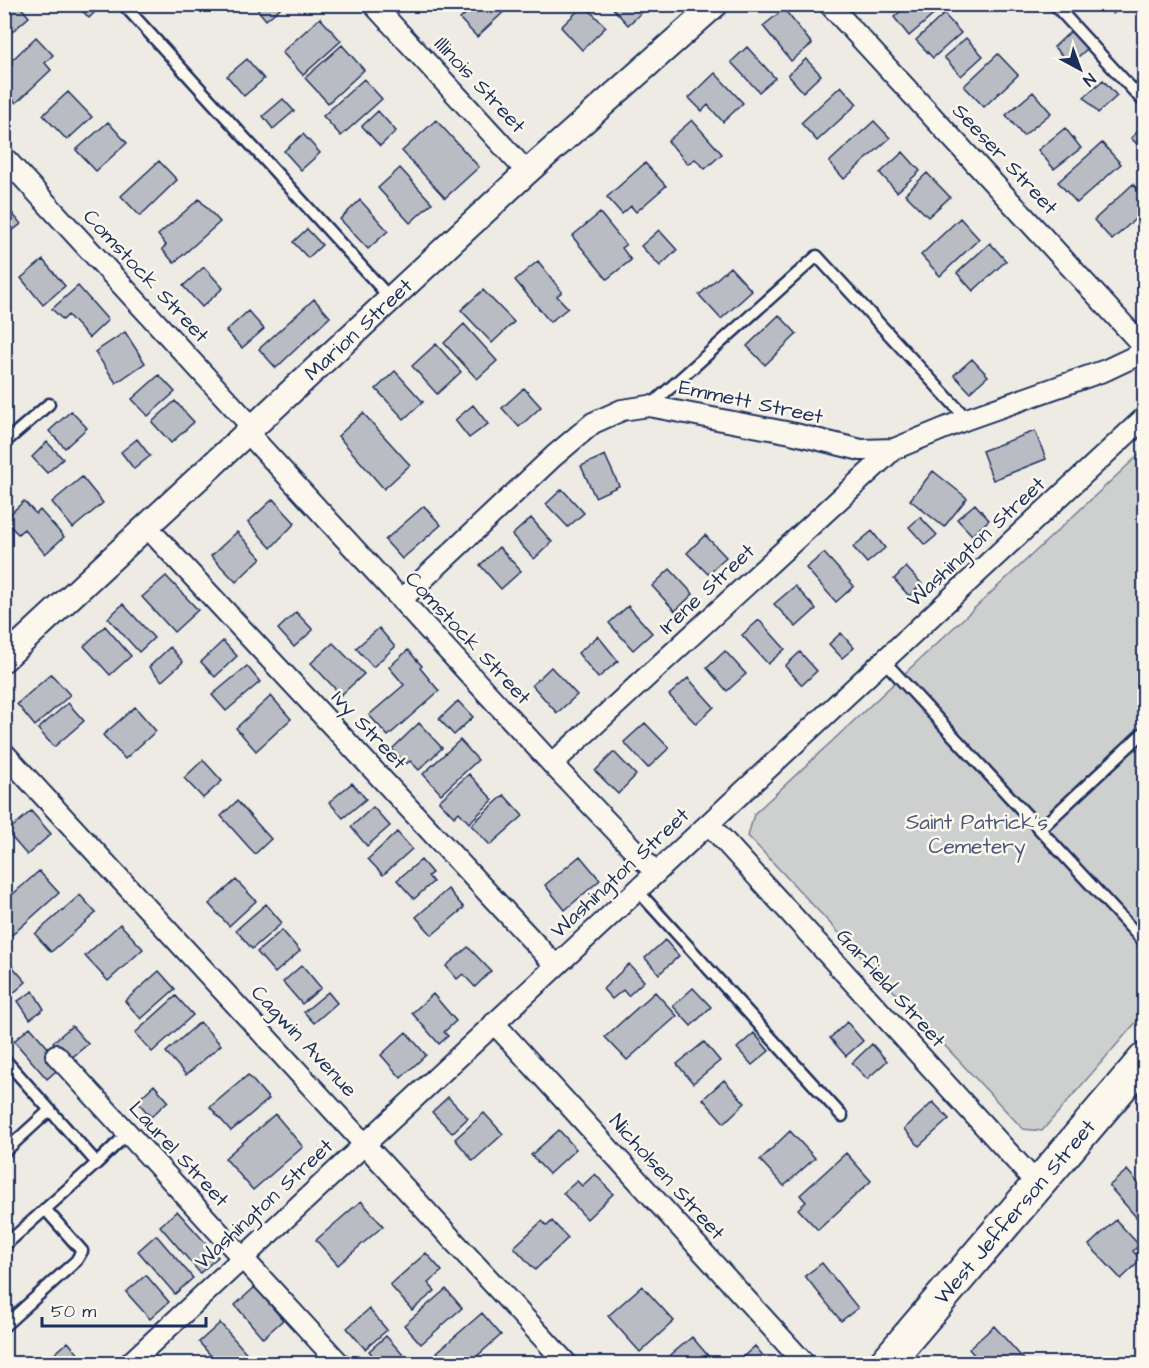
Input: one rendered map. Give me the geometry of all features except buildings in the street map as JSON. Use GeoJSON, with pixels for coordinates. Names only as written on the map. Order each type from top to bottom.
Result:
{"type":"FeatureCollection","features":[{"type":"Feature","properties":{"kind":"main road","name":"West Jefferson Street"},"geometry":{"type":"LineString","coordinates":[[885,1364],[1144,1060]]}},
{"type":"Feature","properties":{"kind":"street","name":"Illinois Street"},"geometry":{"type":"LineString","coordinates":[[373,4],[527,172]]}},
{"type":"Feature","properties":{"kind":"street","name":"Marion Street"},"geometry":{"type":"LineString","coordinates":[[4,658],[527,172],[716,4]]}},
{"type":"Feature","properties":{"kind":"street","name":"Seeser Street"},"geometry":{"type":"LineString","coordinates":[[829,4],[1144,347]]}},
{"type":"Feature","properties":{"kind":"street","name":"Comstock Street"},"geometry":{"type":"LineString","coordinates":[[4,157],[401,600],[656,873]]}},
{"type":"Feature","properties":{"kind":"street","name":"Emmett Street"},"geometry":{"type":"LineString","coordinates":[[401,600],[554,456],[593,423],[622,410],[649,406],[791,433],[861,450],[894,449],[967,419],[1106,370],[1144,352]]}},
{"type":"Feature","properties":{"kind":"street","name":"Washington Street"},"geometry":{"type":"LineString","coordinates":[[129,1364],[1144,418]]}},
{"type":"Feature","properties":{"kind":"street","name":"Irene Street"},"geometry":{"type":"LineString","coordinates":[[552,764],[894,449]]}},
{"type":"Feature","properties":{"kind":"street","name":"Ivy Street"},"geometry":{"type":"LineString","coordinates":[[146,526],[556,966]]}},
{"type":"Feature","properties":{"kind":"street","name":"Cagwin Avenue"},"geometry":{"type":"LineString","coordinates":[[4,753],[366,1143],[567,1364]]}},
{"type":"Feature","properties":{"kind":"street","name":"Garfield Street"},"geometry":{"type":"LineString","coordinates":[[709,824],[1038,1185]]}},
{"type":"Feature","properties":{"kind":"street","name":"Nicholsen Street"},"geometry":{"type":"LineString","coordinates":[[494,1023],[805,1364]]}},
{"type":"Feature","properties":{"kind":"street","name":"Laurel Street"},"geometry":{"type":"LineString","coordinates":[[56,1055],[340,1364]]}},
{"type":"Feature","properties":{"kind":"lane"},"geometry":{"type":"LineString","coordinates":[[123,4],[391,299]]}},
{"type":"Feature","properties":{"kind":"lane"},"geometry":{"type":"LineString","coordinates":[[1054,4],[1144,102]]}},
{"type":"Feature","properties":{"kind":"lane"},"geometry":{"type":"LineString","coordinates":[[649,406],[817,256],[967,419]]}},
{"type":"Feature","properties":{"kind":"lane"},"geometry":{"type":"LineString","coordinates":[[4,443],[48,404]]}},
{"type":"Feature","properties":{"kind":"lane"},"geometry":{"type":"LineString","coordinates":[[884,661],[1144,942]]}},
{"type":"Feature","properties":{"kind":"lane"},"geometry":{"type":"LineString","coordinates":[[1040,829],[1144,732]]}},
{"type":"Feature","properties":{"kind":"lane"},"geometry":{"type":"LineString","coordinates":[[637,890],[842,1116]]}},
{"type":"Feature","properties":{"kind":"lane"},"geometry":{"type":"LineString","coordinates":[[4,1063],[7,1062],[97,1163]]}},
{"type":"Feature","properties":{"kind":"lane"},"geometry":{"type":"LineString","coordinates":[[4,1152],[50,1110]]}},
{"type":"Feature","properties":{"kind":"lane"},"geometry":{"type":"LineString","coordinates":[[4,1246],[128,1133]]}},
{"type":"Feature","properties":{"kind":"lane"},"geometry":{"type":"LineString","coordinates":[[4,1326],[76,1262],[82,1251],[45,1209]]}},
{"type":"Feature","properties":{"kind":"green space","name":"Saint Patrick's Cemetery"},"geometry":{"type":"Polygon","coordinates":[[[1144,450],[1144,1013],[1042,1131],[1023,1129],[748,836],[754,814],[1144,450]]]}}]}
